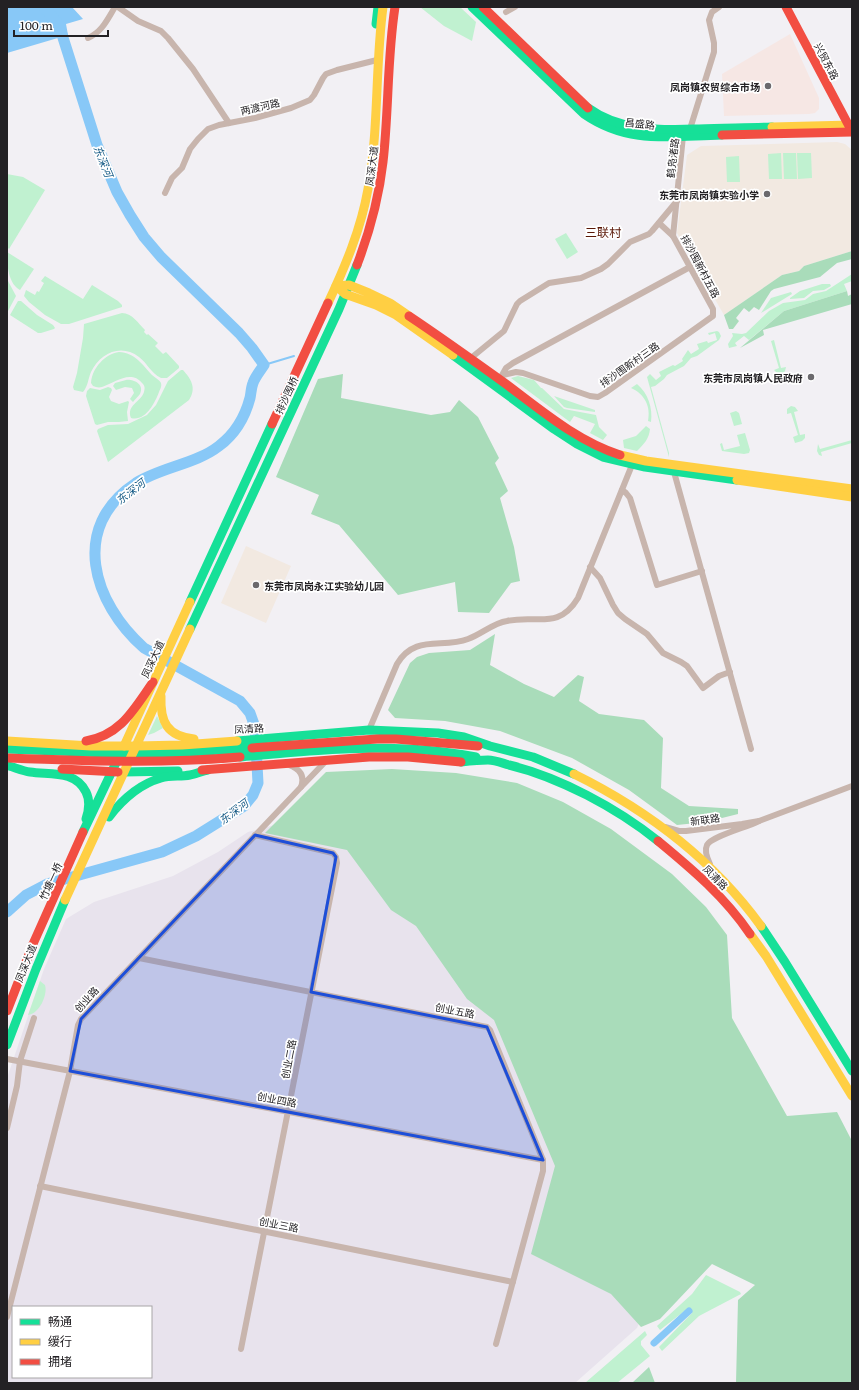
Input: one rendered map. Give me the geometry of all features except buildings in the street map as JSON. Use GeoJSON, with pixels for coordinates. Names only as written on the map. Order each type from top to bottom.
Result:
{"type":"FeatureCollection","features":[{"type":"Feature","properties":{"kind":"main road"},"geometry":{"type":"LineString","coordinates":[[378,7],[375,31],[378,46]]}},
{"type":"Feature","properties":{"kind":"main road","name":"凤深大道"},"geometry":{"type":"LineString","coordinates":[[321,319],[355,239],[368,189],[374,144],[377,60],[383,7]]}},
{"type":"Feature","properties":{"kind":"main road","name":"凤深大道"},"geometry":{"type":"LineString","coordinates":[[333,320],[369,235],[379,192],[385,145],[389,52],[395,7]]}},
{"type":"Feature","properties":{"kind":"main road"},"geometry":{"type":"LineString","coordinates":[[389,52],[396,33],[399,7]]}},
{"type":"Feature","properties":{"kind":"main road","name":"昌盛路"},"geometry":{"type":"LineString","coordinates":[[472,7],[578,109],[597,123],[611,129],[633,136],[648,137],[851,128]]}},
{"type":"Feature","properties":{"kind":"main road","name":"昌盛路"},"geometry":{"type":"LineString","coordinates":[[483,7],[576,97],[598,115],[620,125],[636,129],[851,128]]}},
{"type":"Feature","properties":{"kind":"main road","name":"兴贸东路"},"geometry":{"type":"LineString","coordinates":[[786,7],[851,128]]}},
{"type":"Feature","properties":{"kind":"main road"},"geometry":{"type":"LineString","coordinates":[[336,286],[349,285],[390,303],[501,377],[571,432],[595,446],[621,455],[646,461],[852,489]]}},
{"type":"Feature","properties":{"kind":"main road"},"geometry":{"type":"LineString","coordinates":[[336,286],[345,294],[376,305],[396,315],[471,367],[554,429],[603,457],[632,465],[674,472],[852,496]]}},
{"type":"Feature","properties":{"kind":"main road","name":"排沙围桥"},"geometry":{"type":"LineString","coordinates":[[248,476],[321,319]]}},
{"type":"Feature","properties":{"kind":"main road","name":"排沙围桥"},"geometry":{"type":"LineString","coordinates":[[162,689],[333,320]]}},
{"type":"Feature","properties":{"kind":"main road","name":"凤深大道"},"geometry":{"type":"LineString","coordinates":[[77,847],[248,476]]}},
{"type":"Feature","properties":{"kind":"main road"},"geometry":{"type":"LineString","coordinates":[[52,744],[66,741],[90,741],[105,736],[123,723],[153,682]]}},
{"type":"Feature","properties":{"kind":"main road"},"geometry":{"type":"LineString","coordinates":[[162,689],[160,701],[161,711],[163,720],[168,728],[174,734],[182,738],[206,742]]}},
{"type":"Feature","properties":{"kind":"main road"},"geometry":{"type":"LineString","coordinates":[[90,846],[162,689]]}},
{"type":"Feature","properties":{"kind":"main road","name":"凤清路"},"geometry":{"type":"LineString","coordinates":[[7,741],[124,746],[182,745],[369,730],[416,731],[461,737],[523,754],[559,767],[617,798],[654,822],[689,849],[736,894],[764,930],[852,1071]]}},
{"type":"Feature","properties":{"kind":"main road","name":"凤清路"},"geometry":{"type":"LineString","coordinates":[[8,763],[142,763],[208,760],[396,739],[460,745],[490,746]]}},
{"type":"Feature","properties":{"kind":"main road","name":"凤清路"},"geometry":{"type":"LineString","coordinates":[[7,749],[109,755],[339,746],[400,748],[459,754],[489,760],[526,769],[575,789],[636,825],[673,852],[697,873],[727,903],[750,933],[852,1096]]}},
{"type":"Feature","properties":{"kind":"main road","name":"凤清路"},"geometry":{"type":"LineString","coordinates":[[8,763],[124,772],[208,770],[382,756],[458,762],[489,760]]}},
{"type":"Feature","properties":{"kind":"main road"},"geometry":{"type":"LineString","coordinates":[[8,763],[30,772],[66,775],[80,782],[86,792],[89,806],[77,847]]}},
{"type":"Feature","properties":{"kind":"main road"},"geometry":{"type":"LineString","coordinates":[[90,846],[100,834],[112,812],[128,796],[138,789],[162,778],[189,775],[208,770]]}},
{"type":"Feature","properties":{"kind":"main road","name":"凤深大道"},"geometry":{"type":"LineString","coordinates":[[7,1044],[39,958],[90,846]]}},
{"type":"Feature","properties":{"kind":"main road","name":"竹塘一桥"},"geometry":{"type":"LineString","coordinates":[[44,919],[77,847]]}},
{"type":"Feature","properties":{"kind":"main road","name":"凤深大道"},"geometry":{"type":"LineString","coordinates":[[7,1011],[44,919]]}},
{"type":"Feature","properties":{"kind":"street"},"geometry":{"type":"LineString","coordinates":[[88,38],[101,30],[116,7],[138,21],[161,31],[193,69],[229,123]]}},
{"type":"Feature","properties":{"kind":"street"},"geometry":{"type":"LineString","coordinates":[[506,12],[515,7]]}},
{"type":"Feature","properties":{"kind":"street","name":"鹤凫渚路"},"geometry":{"type":"LineString","coordinates":[[677,201],[683,136],[690,129],[714,52],[714,42],[709,20],[712,12],[719,7]]}},
{"type":"Feature","properties":{"kind":"street","name":"两渡河路"},"geometry":{"type":"LineString","coordinates":[[165,193],[172,178],[182,168],[187,155],[198,139],[213,127],[261,117],[291,108],[310,100],[326,74],[377,60]]}},
{"type":"Feature","properties":{"kind":"street"},"geometry":{"type":"LineString","coordinates":[[471,358],[504,331],[517,304],[520,301],[549,283],[581,278],[601,269],[630,242],[649,234],[677,201]]}},
{"type":"Feature","properties":{"kind":"street","name":"排沙围新村五路"},"geometry":{"type":"LineString","coordinates":[[677,201],[673,236],[713,309],[712,316]]}},
{"type":"Feature","properties":{"kind":"street"},"geometry":{"type":"LineString","coordinates":[[659,223],[673,236]]}},
{"type":"Feature","properties":{"kind":"street"},"geometry":{"type":"LineString","coordinates":[[501,377],[506,368],[513,363],[690,267]]}},
{"type":"Feature","properties":{"kind":"street","name":"排沙围新村三路"},"geometry":{"type":"LineString","coordinates":[[501,377],[516,372],[523,373],[585,395],[598,396],[607,392],[712,316]]}},
{"type":"Feature","properties":{"kind":"street"},"geometry":{"type":"LineString","coordinates":[[369,730],[396,664],[407,651],[422,644],[463,641],[505,621],[521,619],[547,620],[558,617],[569,611],[574,604],[590,567],[632,465]]}},
{"type":"Feature","properties":{"kind":"street"},"geometry":{"type":"LineString","coordinates":[[674,472],[751,749]]}},
{"type":"Feature","properties":{"kind":"street"},"geometry":{"type":"LineString","coordinates":[[622,490],[626,492],[630,498],[657,585],[702,570]]}},
{"type":"Feature","properties":{"kind":"street"},"geometry":{"type":"LineString","coordinates":[[590,567],[600,578],[618,613],[647,634],[663,653],[687,666],[703,688],[719,676],[730,672]]}},
{"type":"Feature","properties":{"kind":"street","name":"创业路"},"geometry":{"type":"LineString","coordinates":[[7,1317],[70,1070],[78,1025],[81,1019],[327,760]]}},
{"type":"Feature","properties":{"kind":"street"},"geometry":{"type":"LineString","coordinates":[[284,764],[294,767],[300,772],[303,779],[301,787]]}},
{"type":"Feature","properties":{"kind":"street","name":"新联路"},"geometry":{"type":"LineString","coordinates":[[713,871],[706,856],[707,845],[718,837],[852,786]]}},
{"type":"Feature","properties":{"kind":"street","name":"新联路"},"geometry":{"type":"LineString","coordinates":[[654,822],[671,829],[686,831],[759,821]]}},
{"type":"Feature","properties":{"kind":"street","name":"创业二路"},"geometry":{"type":"LineString","coordinates":[[241,1349],[337,863],[336,857],[333,853],[255,836]]}},
{"type":"Feature","properties":{"kind":"street","name":"创业五路"},"geometry":{"type":"LineString","coordinates":[[139,958],[482,1025],[490,1030],[542,1160],[543,1171],[496,1344]]}},
{"type":"Feature","properties":{"kind":"street"},"geometry":{"type":"LineString","coordinates":[[7,1128],[17,1086],[20,1061],[34,1018]]}},
{"type":"Feature","properties":{"kind":"street","name":"创业四路"},"geometry":{"type":"LineString","coordinates":[[7,1058],[542,1160]]}},
{"type":"Feature","properties":{"kind":"street","name":"创业三路"},"geometry":{"type":"LineString","coordinates":[[40,1186],[513,1282]]}},
{"type":"Feature","properties":{"kind":"highlighted area"},"geometry":{"type":"Polygon","coordinates":[[[255,835],[333,853],[336,857],[311,992],[487,1027],[543,1160],[70,1071],[81,1019],[255,835]]]}},
{"type":"Feature","properties":{"kind":"shaded area","name":"凤岗镇农贸综合市场"},"geometry":{"type":"Polygon","coordinates":[[[790,34],[819,98],[819,109],[815,113],[809,114],[724,116],[722,74],[790,34]]]}},
{"type":"Feature","properties":{"kind":"shaded area","name":"东莞市凤岗镇实验小学"},"geometry":{"type":"Polygon","coordinates":[[[837,142],[845,144],[852,150],[852,251],[804,266],[799,271],[782,275],[724,315],[677,233],[687,155],[701,146],[837,142]]]}},
{"type":"Feature","properties":{"kind":"shaded area","name":"东莞市凤岗永江实验幼儿园"},"geometry":{"type":"Polygon","coordinates":[[[246,546],[291,566],[266,623],[221,603],[246,546]]]}},
{"type":"Feature","properties":{"kind":"shaded area"},"geometry":{"type":"Polygon","coordinates":[[[322,812],[399,818],[652,1292],[637,1328],[575,1383],[7,1383],[7,1078],[44,969],[66,919],[94,902],[173,876],[218,852],[248,832],[322,812]]]}},
{"type":"Feature","properties":{"kind":"green space"},"geometry":{"type":"Polygon","coordinates":[[[420,7],[460,7],[476,22],[472,41],[444,26],[420,7]]]}},
{"type":"Feature","properties":{"kind":"green space"},"geometry":{"type":"Polygon","coordinates":[[[781,153],[782,179],[769,179],[768,154],[781,153]]]}},
{"type":"Feature","properties":{"kind":"green space"},"geometry":{"type":"Polygon","coordinates":[[[783,153],[796,153],[797,179],[784,179],[783,153]]]}},
{"type":"Feature","properties":{"kind":"green space"},"geometry":{"type":"Polygon","coordinates":[[[797,153],[811,153],[812,178],[798,179],[797,153]]]}},
{"type":"Feature","properties":{"kind":"green space"},"geometry":{"type":"Polygon","coordinates":[[[739,156],[740,182],[727,182],[726,157],[739,156]]]}},
{"type":"Feature","properties":{"kind":"green space"},"geometry":{"type":"Polygon","coordinates":[[[7,174],[23,177],[45,190],[9,249],[7,247],[7,174]]]}},
{"type":"Feature","properties":{"kind":"green space"},"geometry":{"type":"Polygon","coordinates":[[[566,233],[578,252],[567,259],[555,239],[566,233]]]}},
{"type":"Feature","properties":{"kind":"green space"},"geometry":{"type":"Polygon","coordinates":[[[852,251],[852,259],[837,263],[820,277],[774,289],[771,291],[759,310],[754,307],[749,312],[744,308],[736,318],[739,321],[733,329],[729,329],[724,315],[782,275],[799,271],[804,266],[852,251]]]}},
{"type":"Feature","properties":{"kind":"green space"},"geometry":{"type":"Polygon","coordinates":[[[7,252],[34,269],[20,290],[11,279],[8,268],[7,252]]]}},
{"type":"Feature","properties":{"kind":"green space"},"geometry":{"type":"Polygon","coordinates":[[[852,274],[852,281],[844,284],[847,291],[784,311],[749,340],[744,336],[735,343],[737,346],[729,348],[728,344],[733,336],[732,333],[746,333],[769,311],[783,303],[805,300],[813,294],[826,291],[852,274]]]}},
{"type":"Feature","properties":{"kind":"green space"},"geometry":{"type":"Polygon","coordinates":[[[45,276],[83,299],[92,285],[118,301],[122,307],[69,324],[61,324],[45,315],[24,296],[26,290],[35,295],[37,291],[39,292],[44,283],[41,281],[45,276]]]}},
{"type":"Feature","properties":{"kind":"green space"},"geometry":{"type":"Polygon","coordinates":[[[7,279],[16,296],[7,313],[7,279]]]}},
{"type":"Feature","properties":{"kind":"green space"},"geometry":{"type":"Polygon","coordinates":[[[822,284],[830,284],[831,286],[824,290],[813,291],[804,298],[790,299],[800,291],[822,284]]]}},
{"type":"Feature","properties":{"kind":"green space"},"geometry":{"type":"Polygon","coordinates":[[[847,291],[848,296],[852,294],[852,304],[763,330],[764,335],[740,348],[784,311],[847,291]]]}},
{"type":"Feature","properties":{"kind":"green space"},"geometry":{"type":"Polygon","coordinates":[[[791,292],[792,294],[761,313],[771,298],[791,292]]]}},
{"type":"Feature","properties":{"kind":"green space"},"geometry":{"type":"Polygon","coordinates":[[[18,301],[21,301],[55,328],[38,333],[10,315],[18,301]]]}},
{"type":"Feature","properties":{"kind":"green space"},"geometry":{"type":"Polygon","coordinates":[[[126,313],[135,319],[145,330],[144,332],[158,343],[155,346],[163,354],[166,352],[179,366],[179,368],[167,378],[161,378],[154,373],[139,357],[132,353],[125,351],[112,352],[105,355],[95,365],[83,392],[74,390],[73,387],[77,373],[84,324],[126,313]]]}},
{"type":"Feature","properties":{"kind":"green space"},"geometry":{"type":"Polygon","coordinates":[[[717,331],[721,336],[719,340],[697,356],[691,358],[684,366],[667,375],[655,386],[651,387],[669,457],[647,377],[650,374],[656,380],[661,376],[659,372],[673,365],[675,366],[683,361],[682,359],[688,350],[691,354],[699,349],[697,344],[717,340],[715,333],[709,335],[708,333],[717,331]]]}},
{"type":"Feature","properties":{"kind":"green space"},"geometry":{"type":"Polygon","coordinates":[[[774,340],[781,368],[786,367],[782,374],[778,374],[774,370],[779,368],[771,341],[774,340]]]}},
{"type":"Feature","properties":{"kind":"green space"},"geometry":{"type":"Polygon","coordinates":[[[119,352],[130,354],[161,383],[161,388],[152,406],[149,411],[141,417],[131,418],[130,414],[130,410],[144,391],[144,385],[138,379],[133,377],[122,378],[102,387],[93,386],[91,383],[94,372],[100,363],[114,353],[119,352]]]}},
{"type":"Feature","properties":{"kind":"green space"},"geometry":{"type":"Polygon","coordinates":[[[181,370],[186,373],[191,380],[193,392],[189,400],[108,462],[97,431],[98,429],[108,425],[128,424],[147,415],[156,405],[168,381],[181,370]]]}},
{"type":"Feature","properties":{"kind":"green space"},"geometry":{"type":"Polygon","coordinates":[[[343,374],[341,398],[431,415],[450,412],[459,400],[478,417],[499,458],[495,463],[508,491],[500,498],[514,547],[520,581],[511,583],[489,613],[458,612],[455,582],[398,595],[339,525],[311,514],[319,495],[276,477],[318,379],[343,374]]]}},
{"type":"Feature","properties":{"kind":"green space"},"geometry":{"type":"Polygon","coordinates":[[[518,376],[534,380],[564,409],[596,415],[599,427],[607,435],[603,440],[590,433],[595,424],[574,416],[570,422],[511,378],[518,376]]]}},
{"type":"Feature","properties":{"kind":"green space"},"geometry":{"type":"Polygon","coordinates":[[[126,380],[135,381],[141,387],[140,394],[133,402],[130,399],[134,393],[132,388],[125,387],[116,390],[113,386],[115,383],[126,380]]]}},
{"type":"Feature","properties":{"kind":"green space"},"geometry":{"type":"Polygon","coordinates":[[[637,384],[647,396],[649,401],[651,422],[648,421],[649,411],[646,402],[640,394],[631,388],[637,384]]]}},
{"type":"Feature","properties":{"kind":"green space"},"geometry":{"type":"Polygon","coordinates":[[[108,387],[112,390],[109,397],[111,401],[119,404],[129,402],[127,412],[128,421],[108,422],[97,425],[95,424],[86,396],[87,391],[90,388],[100,390],[108,387]]]}},
{"type":"Feature","properties":{"kind":"green space"},"geometry":{"type":"Polygon","coordinates":[[[554,396],[595,410],[595,412],[564,407],[554,396]]]}},
{"type":"Feature","properties":{"kind":"green space"},"geometry":{"type":"Polygon","coordinates":[[[791,406],[795,407],[798,411],[794,412],[800,435],[805,434],[805,438],[802,441],[795,443],[793,437],[798,435],[791,413],[787,414],[787,409],[791,406]]]}},
{"type":"Feature","properties":{"kind":"green space"},"geometry":{"type":"Polygon","coordinates":[[[736,411],[739,413],[742,424],[734,426],[730,413],[736,411]]]}},
{"type":"Feature","properties":{"kind":"green space"},"geometry":{"type":"Polygon","coordinates":[[[646,426],[650,429],[649,436],[637,451],[624,448],[623,440],[636,436],[646,426]]]}},
{"type":"Feature","properties":{"kind":"green space"},"geometry":{"type":"Polygon","coordinates":[[[745,433],[750,450],[749,453],[744,454],[722,451],[720,444],[722,443],[724,450],[740,446],[737,435],[745,433]]]}},
{"type":"Feature","properties":{"kind":"green space"},"geometry":{"type":"Polygon","coordinates":[[[852,440],[852,443],[821,452],[822,456],[819,455],[817,451],[818,444],[820,449],[852,440]]]}},
{"type":"Feature","properties":{"kind":"green space"},"geometry":{"type":"Polygon","coordinates":[[[495,634],[490,665],[524,684],[554,697],[578,675],[584,677],[579,701],[599,714],[644,720],[663,738],[661,788],[689,806],[738,809],[738,814],[706,822],[677,825],[629,790],[572,758],[500,731],[445,721],[395,718],[388,710],[410,663],[417,657],[429,653],[470,650],[495,634]]]}},
{"type":"Feature","properties":{"kind":"green space"},"geometry":{"type":"Polygon","coordinates":[[[157,716],[163,728],[148,735],[157,716]]]}},
{"type":"Feature","properties":{"kind":"green space"},"geometry":{"type":"Polygon","coordinates":[[[392,769],[456,773],[517,783],[563,802],[611,829],[672,874],[706,907],[727,935],[732,1018],[787,1116],[837,1112],[852,1141],[852,1383],[736,1383],[738,1300],[755,1285],[712,1264],[660,1319],[641,1327],[611,1294],[531,1254],[555,1166],[494,1020],[467,999],[416,926],[391,910],[347,850],[265,833],[326,772],[392,769]]]}},
{"type":"Feature","properties":{"kind":"green space"},"geometry":{"type":"Polygon","coordinates":[[[40,981],[45,985],[46,989],[44,999],[36,1011],[28,1015],[40,981]]]}},
{"type":"Feature","properties":{"kind":"green space"},"geometry":{"type":"Polygon","coordinates":[[[706,1275],[740,1292],[741,1294],[699,1316],[662,1351],[659,1347],[692,1313],[687,1309],[660,1330],[657,1326],[692,1294],[706,1275]]]}},
{"type":"Feature","properties":{"kind":"green space"},"geometry":{"type":"Polygon","coordinates":[[[645,1331],[647,1335],[641,1341],[641,1345],[650,1356],[617,1383],[585,1383],[645,1331]]]}},
{"type":"Feature","properties":{"kind":"green space"},"geometry":{"type":"Polygon","coordinates":[[[649,1367],[655,1383],[632,1383],[649,1367]]]}},
{"type":"Feature","properties":{"kind":"water"},"geometry":{"type":"Polygon","coordinates":[[[7,7],[72,7],[83,19],[66,24],[68,35],[7,53],[7,7]]]}},
{"type":"Feature","properties":{"kind":"waterway","name":"东深河"},"geometry":{"type":"LineString","coordinates":[[7,912],[26,895],[47,884],[162,852],[196,836],[244,806],[253,795],[258,783],[255,727],[250,713],[240,701],[144,648],[126,630],[112,609],[101,588],[96,565],[96,543],[102,521],[115,501],[136,483],[210,452],[225,441],[235,431],[248,405],[256,376],[264,365],[239,333],[161,257],[144,237],[130,215],[117,192],[97,145],[59,25],[44,7]]}},
{"type":"Feature","properties":{"kind":"waterway"},"geometry":{"type":"LineString","coordinates":[[264,365],[294,356]]}},
{"type":"Feature","properties":{"kind":"waterway"},"geometry":{"type":"LineString","coordinates":[[654,1343],[689,1311]]}},
{"type":"Feature","properties":{"kind":"traffic: fast"},"geometry":{"type":"LineString","coordinates":[[376,24],[378,7]]}},
{"type":"Feature","properties":{"kind":"traffic: fast"},"geometry":{"type":"LineString","coordinates":[[472,7],[584,114],[601,124],[634,135],[667,137],[722,135]]}},
{"type":"Feature","properties":{"kind":"traffic: fast"},"geometry":{"type":"LineString","coordinates":[[588,108],[614,122],[641,128],[670,130],[772,127]]}},
{"type":"Feature","properties":{"kind":"traffic: fast"},"geometry":{"type":"LineString","coordinates":[[190,629],[339,309],[357,265]]}},
{"type":"Feature","properties":{"kind":"traffic: fast"},"geometry":{"type":"LineString","coordinates":[[453,355],[554,429],[577,444],[603,457],[645,467],[737,480]]}},
{"type":"Feature","properties":{"kind":"traffic: fast"},"geometry":{"type":"LineString","coordinates":[[190,602],[272,424]]}},
{"type":"Feature","properties":{"kind":"traffic: fast"},"geometry":{"type":"LineString","coordinates":[[237,741],[369,730],[438,733],[464,737],[490,746],[533,757],[574,774]]}},
{"type":"Feature","properties":{"kind":"traffic: fast"},"geometry":{"type":"LineString","coordinates":[[83,832],[124,746]]}},
{"type":"Feature","properties":{"kind":"traffic: fast"},"geometry":{"type":"LineString","coordinates":[[7,749],[132,754],[252,748]]}},
{"type":"Feature","properties":{"kind":"traffic: fast"},"geometry":{"type":"LineString","coordinates":[[240,757],[367,748],[418,749],[476,757]]}},
{"type":"Feature","properties":{"kind":"traffic: fast"},"geometry":{"type":"LineString","coordinates":[[461,762],[493,760],[548,777],[587,795],[606,806],[658,841]]}},
{"type":"Feature","properties":{"kind":"traffic: fast"},"geometry":{"type":"LineString","coordinates":[[9,766],[30,772],[61,775],[75,780],[81,785],[88,798],[89,805],[86,819]]}},
{"type":"Feature","properties":{"kind":"traffic: fast"},"geometry":{"type":"LineString","coordinates":[[109,817],[132,793],[146,784],[165,777],[190,775],[208,770]]}},
{"type":"Feature","properties":{"kind":"traffic: fast"},"geometry":{"type":"LineString","coordinates":[[124,772],[178,771]]}},
{"type":"Feature","properties":{"kind":"traffic: fast"},"geometry":{"type":"LineString","coordinates":[[7,1045],[36,969],[65,900]]}},
{"type":"Feature","properties":{"kind":"traffic: fast"},"geometry":{"type":"LineString","coordinates":[[761,926],[852,1071]]}},
{"type":"Feature","properties":{"kind":"traffic: slow"},"geometry":{"type":"LineString","coordinates":[[328,303],[352,248],[368,189],[374,144],[383,7]]}},
{"type":"Feature","properties":{"kind":"traffic: slow"},"geometry":{"type":"LineString","coordinates":[[772,127],[852,125]]}},
{"type":"Feature","properties":{"kind":"traffic: slow"},"geometry":{"type":"LineString","coordinates":[[409,316],[390,303],[369,293],[349,285],[336,286],[345,294],[376,305],[396,315],[453,355]]}},
{"type":"Feature","properties":{"kind":"traffic: slow"},"geometry":{"type":"LineString","coordinates":[[620,455],[646,461],[852,489]]}},
{"type":"Feature","properties":{"kind":"traffic: slow"},"geometry":{"type":"LineString","coordinates":[[737,480],[852,497]]}},
{"type":"Feature","properties":{"kind":"traffic: slow"},"geometry":{"type":"LineString","coordinates":[[124,746],[190,602]]}},
{"type":"Feature","properties":{"kind":"traffic: slow"},"geometry":{"type":"LineString","coordinates":[[190,629],[136,746],[182,745],[237,741]]}},
{"type":"Feature","properties":{"kind":"traffic: slow"},"geometry":{"type":"LineString","coordinates":[[161,696],[162,713],[167,726],[177,735],[194,739]]}},
{"type":"Feature","properties":{"kind":"traffic: slow"},"geometry":{"type":"LineString","coordinates":[[7,741],[91,746],[136,746],[65,900]]}},
{"type":"Feature","properties":{"kind":"traffic: slow"},"geometry":{"type":"LineString","coordinates":[[574,774],[627,804],[677,839],[722,879],[761,926]]}},
{"type":"Feature","properties":{"kind":"traffic: slow"},"geometry":{"type":"LineString","coordinates":[[750,934],[766,956],[852,1096]]}},
{"type":"Feature","properties":{"kind":"traffic: jam"},"geometry":{"type":"LineString","coordinates":[[357,265],[373,214],[381,175],[385,143],[392,26],[395,7]]}},
{"type":"Feature","properties":{"kind":"traffic: jam"},"geometry":{"type":"LineString","coordinates":[[483,7],[588,108]]}},
{"type":"Feature","properties":{"kind":"traffic: jam"},"geometry":{"type":"LineString","coordinates":[[786,7],[849,126]]}},
{"type":"Feature","properties":{"kind":"traffic: jam"},"geometry":{"type":"LineString","coordinates":[[722,135],[852,132]]}},
{"type":"Feature","properties":{"kind":"traffic: jam"},"geometry":{"type":"LineString","coordinates":[[272,424],[328,303]]}},
{"type":"Feature","properties":{"kind":"traffic: jam"},"geometry":{"type":"LineString","coordinates":[[409,316],[575,434],[589,442],[620,455]]}},
{"type":"Feature","properties":{"kind":"traffic: jam"},"geometry":{"type":"LineString","coordinates":[[86,741],[98,738],[118,727],[133,711],[153,682]]}},
{"type":"Feature","properties":{"kind":"traffic: jam"},"geometry":{"type":"LineString","coordinates":[[252,748],[377,739],[396,739],[478,746]]}},
{"type":"Feature","properties":{"kind":"traffic: jam"},"geometry":{"type":"LineString","coordinates":[[7,758],[94,761],[182,761],[240,757]]}},
{"type":"Feature","properties":{"kind":"traffic: jam"},"geometry":{"type":"LineString","coordinates":[[202,770],[369,757],[408,757],[461,762]]}},
{"type":"Feature","properties":{"kind":"traffic: jam"},"geometry":{"type":"LineString","coordinates":[[62,769],[118,772]]}},
{"type":"Feature","properties":{"kind":"traffic: jam"},"geometry":{"type":"LineString","coordinates":[[7,1011],[33,944],[83,832]]}},
{"type":"Feature","properties":{"kind":"traffic: jam"},"geometry":{"type":"LineString","coordinates":[[658,841],[719,896],[750,934]]}},
{"type":"Feature","properties":{"kind":"place","name":"凤岗镇农贸综合市场"},"geometry":{"type":"Point","coordinates":[768,86]}},
{"type":"Feature","properties":{"kind":"place","name":"东莞市凤岗镇实验小学"},"geometry":{"type":"Point","coordinates":[767,194]}},
{"type":"Feature","properties":{"kind":"place","name":"东莞市凤岗镇人民政府"},"geometry":{"type":"Point","coordinates":[811,377]}},
{"type":"Feature","properties":{"kind":"place","name":"东莞市凤岗永江实验幼儿园"},"geometry":{"type":"Point","coordinates":[256,585]}},
{"type":"Feature","properties":{"kind":"district","name":"三联村"},"geometry":{"type":"Point","coordinates":[603,232]}}]}
